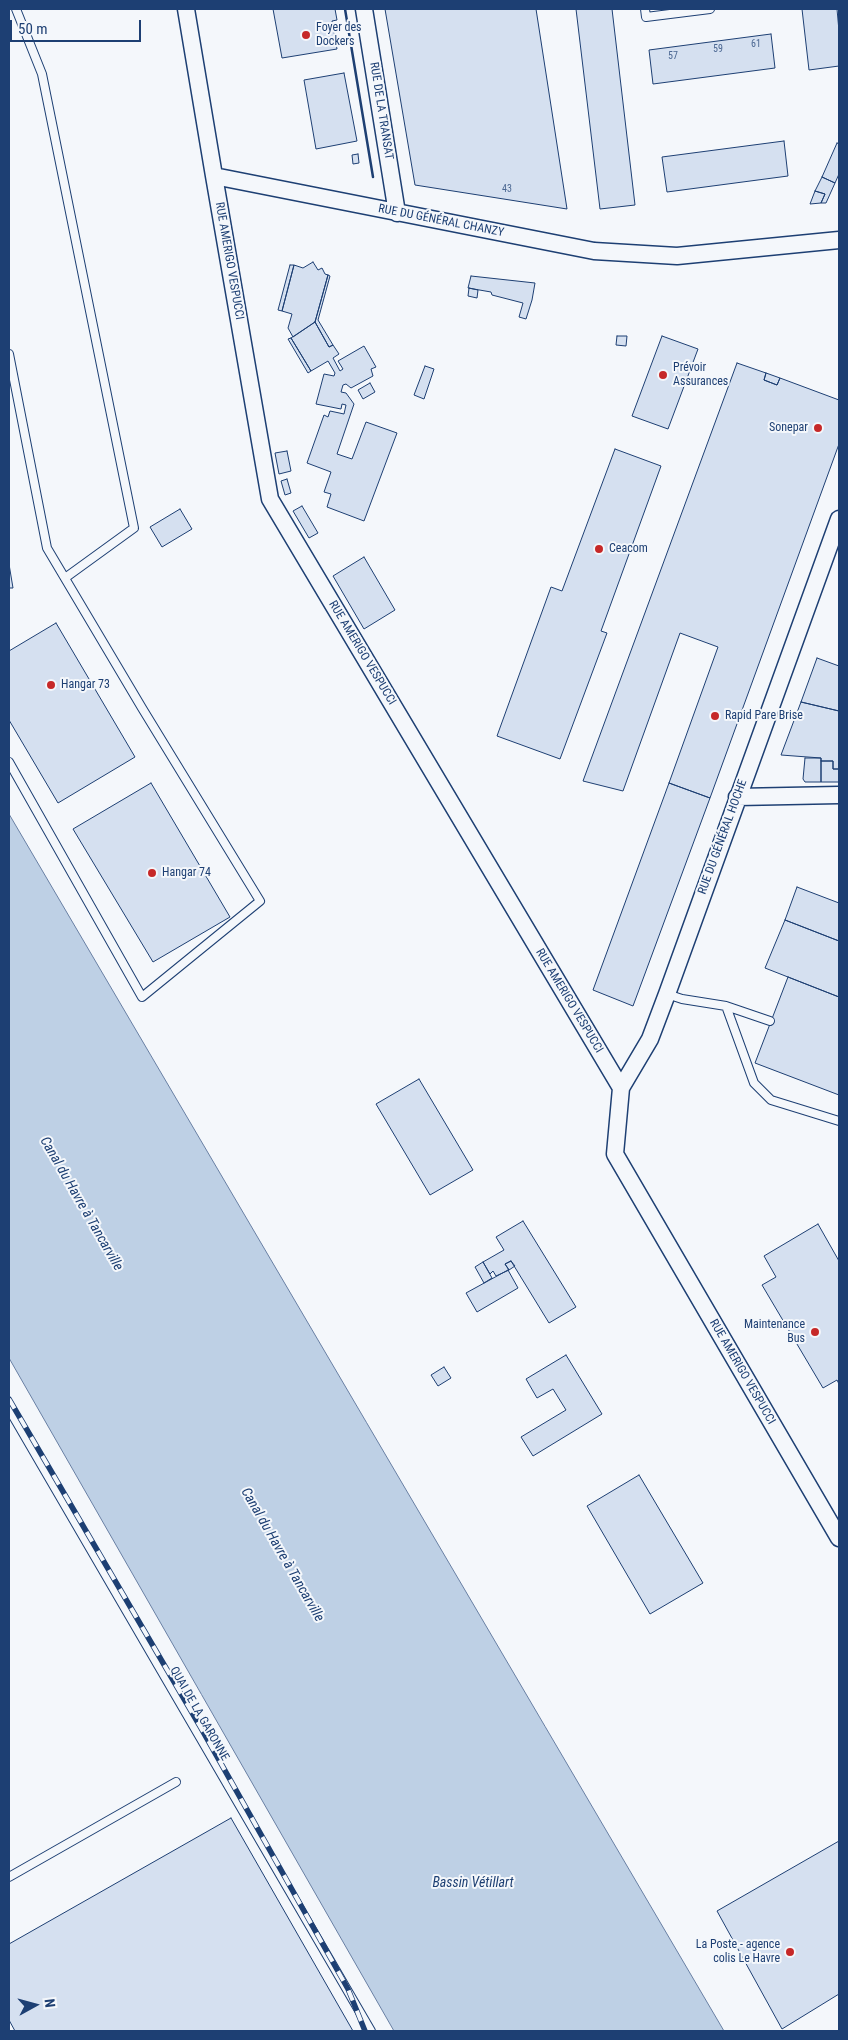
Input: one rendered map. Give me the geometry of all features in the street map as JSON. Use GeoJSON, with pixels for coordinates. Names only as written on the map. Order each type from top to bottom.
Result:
{"type":"FeatureCollection","features":[{"type":"Feature","properties":{"kind":"street"},"geometry":{"type":"LineString","coordinates":[[186,9],[214,176]]}},
{"type":"Feature","properties":{"kind":"street","name":"RUE DE LA TRANSAT"},"geometry":{"type":"LineString","coordinates":[[364,9],[397,213]]}},
{"type":"Feature","properties":{"kind":"street","name":"RUE DU GÉNÉRAL CHANZY"},"geometry":{"type":"LineString","coordinates":[[214,176],[604,252],[677,256],[839,240]]}},
{"type":"Feature","properties":{"kind":"street","name":"RUE AMERIGO VESPUCCI"},"geometry":{"type":"LineString","coordinates":[[214,176],[270,499],[621,1088]]}},
{"type":"Feature","properties":{"kind":"street","name":"RUE DU GÉNÉRAL HOCHE"},"geometry":{"type":"LineString","coordinates":[[616,1154],[621,1088],[650,1039],[839,519]]}},
{"type":"Feature","properties":{"kind":"street"},"geometry":{"type":"LineString","coordinates":[[737,797],[839,795]]}},
{"type":"Feature","properties":{"kind":"street","name":"RUE AMERIGO VESPUCCI"},"geometry":{"type":"LineString","coordinates":[[616,1154],[839,1538]]}},
{"type":"Feature","properties":{"kind":"lane"},"geometry":{"type":"LineString","coordinates":[[16,9],[42,74],[134,528],[65,578]]}},
{"type":"Feature","properties":{"kind":"lane"},"geometry":{"type":"LineString","coordinates":[[645,9],[646,17],[710,9]]}},
{"type":"Feature","properties":{"kind":"lane"},"geometry":{"type":"LineString","coordinates":[[9,354],[47,548],[260,901],[142,997],[9,762]]}},
{"type":"Feature","properties":{"kind":"lane"},"geometry":{"type":"LineString","coordinates":[[667,994],[682,999],[726,1006],[770,1021]]}},
{"type":"Feature","properties":{"kind":"lane"},"geometry":{"type":"LineString","coordinates":[[726,1006],[754,1083],[771,1100],[836,1120]]}},
{"type":"Feature","properties":{"kind":"lane","name":"QUAI DE LA GARONNE"},"geometry":{"type":"LineString","coordinates":[[9,1409],[370,2031]]}},
{"type":"Feature","properties":{"kind":"lane"},"geometry":{"type":"LineString","coordinates":[[9,1877],[176,1782]]}},
{"type":"Feature","properties":{"kind":"water","name":"Bassin Vétillart"},"geometry":{"type":"Polygon","coordinates":[[[9,814],[724,2031],[394,2031],[9,1358],[9,814]]]}},
{"type":"Feature","properties":{"kind":"building","name":"Foyer des Dockers"},"geometry":{"type":"Polygon","coordinates":[[[273,9],[335,9],[337,20],[332,21],[337,49],[282,58],[273,9]]]}},
{"type":"Feature","properties":{"kind":"building"},"geometry":{"type":"Polygon","coordinates":[[[385,9],[536,9],[567,209],[415,185],[385,9]]]}},
{"type":"Feature","properties":{"kind":"building"},"geometry":{"type":"Polygon","coordinates":[[[576,9],[612,9],[635,205],[600,209],[576,9]]]}},
{"type":"Feature","properties":{"kind":"building"},"geometry":{"type":"Polygon","coordinates":[[[802,9],[837,9],[839,66],[809,70],[802,9]]]}},
{"type":"Feature","properties":{"kind":"building"},"geometry":{"type":"Polygon","coordinates":[[[771,34],[775,68],[653,84],[649,50],[771,34]]]}},
{"type":"Feature","properties":{"kind":"building"},"geometry":{"type":"Polygon","coordinates":[[[344,73],[357,141],[316,149],[304,80],[344,73]]]}},
{"type":"Feature","properties":{"kind":"building"},"geometry":{"type":"Polygon","coordinates":[[[784,141],[788,176],[667,192],[662,157],[784,141]]]}},
{"type":"Feature","properties":{"kind":"building"},"geometry":{"type":"Polygon","coordinates":[[[837,143],[839,144],[839,174],[835,183],[822,177],[837,143]]]}},
{"type":"Feature","properties":{"kind":"building"},"geometry":{"type":"Polygon","coordinates":[[[358,154],[359,163],[353,164],[352,155],[358,154]]]}},
{"type":"Feature","properties":{"kind":"building"},"geometry":{"type":"Polygon","coordinates":[[[822,177],[835,183],[826,203],[821,203],[825,194],[815,191],[822,177]]]}},
{"type":"Feature","properties":{"kind":"building"},"geometry":{"type":"Polygon","coordinates":[[[815,191],[825,194],[821,203],[810,204],[815,191]]]}},
{"type":"Feature","properties":{"kind":"building"},"geometry":{"type":"Polygon","coordinates":[[[313,262],[318,270],[322,268],[325,274],[328,275],[315,322],[293,337],[288,328],[292,314],[282,311],[294,265],[303,268],[313,262]]]}},
{"type":"Feature","properties":{"kind":"building"},"geometry":{"type":"Polygon","coordinates":[[[290,265],[294,265],[282,311],[278,310],[290,265]]]}},
{"type":"Feature","properties":{"kind":"building"},"geometry":{"type":"Polygon","coordinates":[[[328,275],[330,276],[318,320],[333,345],[329,347],[315,322],[328,275]]]}},
{"type":"Feature","properties":{"kind":"building"},"geometry":{"type":"Polygon","coordinates":[[[471,276],[535,283],[526,319],[519,317],[523,303],[492,295],[491,292],[468,288],[471,276]]]}},
{"type":"Feature","properties":{"kind":"building"},"geometry":{"type":"Polygon","coordinates":[[[469,288],[478,290],[477,298],[468,296],[469,288]]]}},
{"type":"Feature","properties":{"kind":"building"},"geometry":{"type":"Polygon","coordinates":[[[315,322],[329,347],[333,345],[339,354],[333,358],[340,371],[343,369],[338,361],[364,346],[376,367],[371,369],[373,376],[351,388],[346,384],[343,385],[341,392],[346,393],[354,404],[337,454],[352,459],[366,422],[397,433],[364,521],[327,507],[331,494],[324,492],[331,472],[307,463],[324,415],[328,417],[330,411],[344,414],[346,405],[342,404],[341,409],[316,404],[324,374],[334,376],[335,373],[328,361],[311,371],[291,338],[315,322]]]}},
{"type":"Feature","properties":{"kind":"building"},"geometry":{"type":"Polygon","coordinates":[[[617,336],[627,336],[626,346],[616,345],[617,336]]]}},
{"type":"Feature","properties":{"kind":"building"},"geometry":{"type":"Polygon","coordinates":[[[662,336],[698,349],[668,429],[632,416],[662,336]]]}},
{"type":"Feature","properties":{"kind":"building"},"geometry":{"type":"Polygon","coordinates":[[[291,338],[311,371],[308,373],[288,339],[291,338]]]}},
{"type":"Feature","properties":{"kind":"building"},"geometry":{"type":"Polygon","coordinates":[[[737,363],[766,373],[764,380],[777,385],[780,378],[839,400],[839,444],[710,798],[669,783],[718,647],[680,633],[623,791],[583,781],[737,363]]]}},
{"type":"Feature","properties":{"kind":"building"},"geometry":{"type":"Polygon","coordinates":[[[425,366],[434,369],[424,399],[414,395],[425,366]]]}},
{"type":"Feature","properties":{"kind":"building"},"geometry":{"type":"Polygon","coordinates":[[[766,373],[780,378],[777,385],[764,380],[766,373]]]}},
{"type":"Feature","properties":{"kind":"building"},"geometry":{"type":"Polygon","coordinates":[[[370,383],[375,392],[363,399],[358,390],[370,383]]]}},
{"type":"Feature","properties":{"kind":"building"},"geometry":{"type":"Polygon","coordinates":[[[615,449],[661,466],[601,631],[607,633],[560,759],[497,736],[551,587],[562,591],[615,449]]]}},
{"type":"Feature","properties":{"kind":"building"},"geometry":{"type":"Polygon","coordinates":[[[287,451],[291,471],[279,474],[275,453],[287,451]]]}},
{"type":"Feature","properties":{"kind":"building"},"geometry":{"type":"Polygon","coordinates":[[[287,479],[291,493],[285,495],[281,481],[287,479]]]}},
{"type":"Feature","properties":{"kind":"building"},"geometry":{"type":"Polygon","coordinates":[[[302,506],[318,533],[309,538],[293,511],[302,506]]]}},
{"type":"Feature","properties":{"kind":"building"},"geometry":{"type":"Polygon","coordinates":[[[180,509],[192,529],[162,547],[150,527],[180,509]]]}},
{"type":"Feature","properties":{"kind":"building"},"geometry":{"type":"Polygon","coordinates":[[[364,557],[395,610],[364,629],[333,576],[364,557]]]}},
{"type":"Feature","properties":{"kind":"building"},"geometry":{"type":"Polygon","coordinates":[[[9,564],[13,588],[9,588],[9,564]]]}},
{"type":"Feature","properties":{"kind":"building","name":"Hangar 73"},"geometry":{"type":"Polygon","coordinates":[[[56,623],[135,757],[58,803],[9,720],[9,651],[56,623]]]}},
{"type":"Feature","properties":{"kind":"building"},"geometry":{"type":"Polygon","coordinates":[[[817,658],[839,666],[839,711],[801,702],[817,658]]]}},
{"type":"Feature","properties":{"kind":"building"},"geometry":{"type":"Polygon","coordinates":[[[801,702],[839,711],[839,769],[833,769],[833,761],[821,761],[821,758],[781,755],[801,702]]]}},
{"type":"Feature","properties":{"kind":"building"},"geometry":{"type":"Polygon","coordinates":[[[805,758],[821,758],[821,782],[805,782],[803,779],[805,758]]]}},
{"type":"Feature","properties":{"kind":"building"},"geometry":{"type":"Polygon","coordinates":[[[821,761],[833,761],[833,769],[839,769],[839,782],[821,782],[821,761]]]}},
{"type":"Feature","properties":{"kind":"building","name":"Hangar 74"},"geometry":{"type":"Polygon","coordinates":[[[151,783],[230,917],[153,962],[73,829],[151,783]]]}},
{"type":"Feature","properties":{"kind":"building"},"geometry":{"type":"Polygon","coordinates":[[[669,783],[710,798],[633,1006],[593,990],[669,783]]]}},
{"type":"Feature","properties":{"kind":"building"},"geometry":{"type":"Polygon","coordinates":[[[797,887],[839,903],[839,941],[785,920],[797,887]]]}},
{"type":"Feature","properties":{"kind":"building"},"geometry":{"type":"Polygon","coordinates":[[[785,920],[839,941],[839,997],[765,968],[785,920]]]}},
{"type":"Feature","properties":{"kind":"building"},"geometry":{"type":"Polygon","coordinates":[[[788,977],[839,997],[839,1095],[755,1063],[788,977]]]}},
{"type":"Feature","properties":{"kind":"building"},"geometry":{"type":"Polygon","coordinates":[[[419,1079],[473,1170],[430,1195],[376,1104],[419,1079]]]}},
{"type":"Feature","properties":{"kind":"building"},"geometry":{"type":"Polygon","coordinates":[[[523,1221],[576,1307],[549,1323],[511,1261],[505,1264],[509,1270],[496,1276],[493,1271],[490,1274],[483,1262],[504,1250],[496,1237],[523,1221]]]}},
{"type":"Feature","properties":{"kind":"building","name":"Maintenance Bus"},"geometry":{"type":"Polygon","coordinates":[[[818,1224],[839,1261],[839,1384],[837,1380],[823,1388],[762,1285],[776,1277],[764,1256],[818,1224]]]}},
{"type":"Feature","properties":{"kind":"building"},"geometry":{"type":"Polygon","coordinates":[[[511,1261],[515,1266],[509,1270],[505,1264],[511,1261]]]}},
{"type":"Feature","properties":{"kind":"building"},"geometry":{"type":"Polygon","coordinates":[[[483,1262],[492,1278],[484,1283],[475,1267],[483,1262]]]}},
{"type":"Feature","properties":{"kind":"building"},"geometry":{"type":"Polygon","coordinates":[[[508,1270],[518,1288],[477,1312],[466,1293],[508,1270]]]}},
{"type":"Feature","properties":{"kind":"building"},"geometry":{"type":"Polygon","coordinates":[[[566,1355],[602,1414],[533,1456],[521,1437],[566,1410],[553,1389],[537,1398],[526,1379],[566,1355]]]}},
{"type":"Feature","properties":{"kind":"building"},"geometry":{"type":"Polygon","coordinates":[[[444,1367],[451,1378],[438,1386],[431,1375],[444,1367]]]}},
{"type":"Feature","properties":{"kind":"building"},"geometry":{"type":"Polygon","coordinates":[[[639,1475],[703,1583],[650,1614],[587,1506],[639,1475]]]}},
{"type":"Feature","properties":{"kind":"building"},"geometry":{"type":"Polygon","coordinates":[[[231,1818],[353,2031],[15,2031],[9,2020],[9,1944],[231,1818]]]}},
{"type":"Feature","properties":{"kind":"building","name":"La Poste - agence colis Le Havre"},"geometry":{"type":"Polygon","coordinates":[[[839,1841],[839,1994],[782,2029],[717,1911],[839,1841]]]}},
{"type":"Feature","properties":{"kind":"railway"},"geometry":{"type":"LineString","coordinates":[[9,1399],[201,1728],[348,1989],[365,2031]]}},
{"type":"Feature","properties":{"kind":"wall"},"geometry":{"type":"LineString","coordinates":[[345,9],[373,177]]}},
{"type":"Feature","properties":{"kind":"place","name":"Foyer des Dockers"},"geometry":{"type":"Point","coordinates":[306,35]}},
{"type":"Feature","properties":{"kind":"place","name":"Prévoir Assurances"},"geometry":{"type":"Point","coordinates":[663,375]}},
{"type":"Feature","properties":{"kind":"place","name":"Sonepar"},"geometry":{"type":"Point","coordinates":[818,428]}},
{"type":"Feature","properties":{"kind":"place","name":"Ceacom"},"geometry":{"type":"Point","coordinates":[599,549]}},
{"type":"Feature","properties":{"kind":"place","name":"Hangar 73"},"geometry":{"type":"Point","coordinates":[51,685]}},
{"type":"Feature","properties":{"kind":"place","name":"Rapid Pare Brise"},"geometry":{"type":"Point","coordinates":[715,716]}},
{"type":"Feature","properties":{"kind":"place","name":"Hangar 74"},"geometry":{"type":"Point","coordinates":[152,873]}},
{"type":"Feature","properties":{"kind":"place","name":"Maintenance Bus"},"geometry":{"type":"Point","coordinates":[815,1332]}},
{"type":"Feature","properties":{"kind":"place","name":"La Poste - agence colis Le Havre"},"geometry":{"type":"Point","coordinates":[790,1952]}},
{"type":"Feature","properties":{"kind":"water label","name":"Canal du Havre à Tancarville"},"geometry":{"type":"Point","coordinates":[81,1204]}},
{"type":"Feature","properties":{"kind":"water label","name":"Canal du Havre à Tancarville"},"geometry":{"type":"Point","coordinates":[282,1555]}}]}
